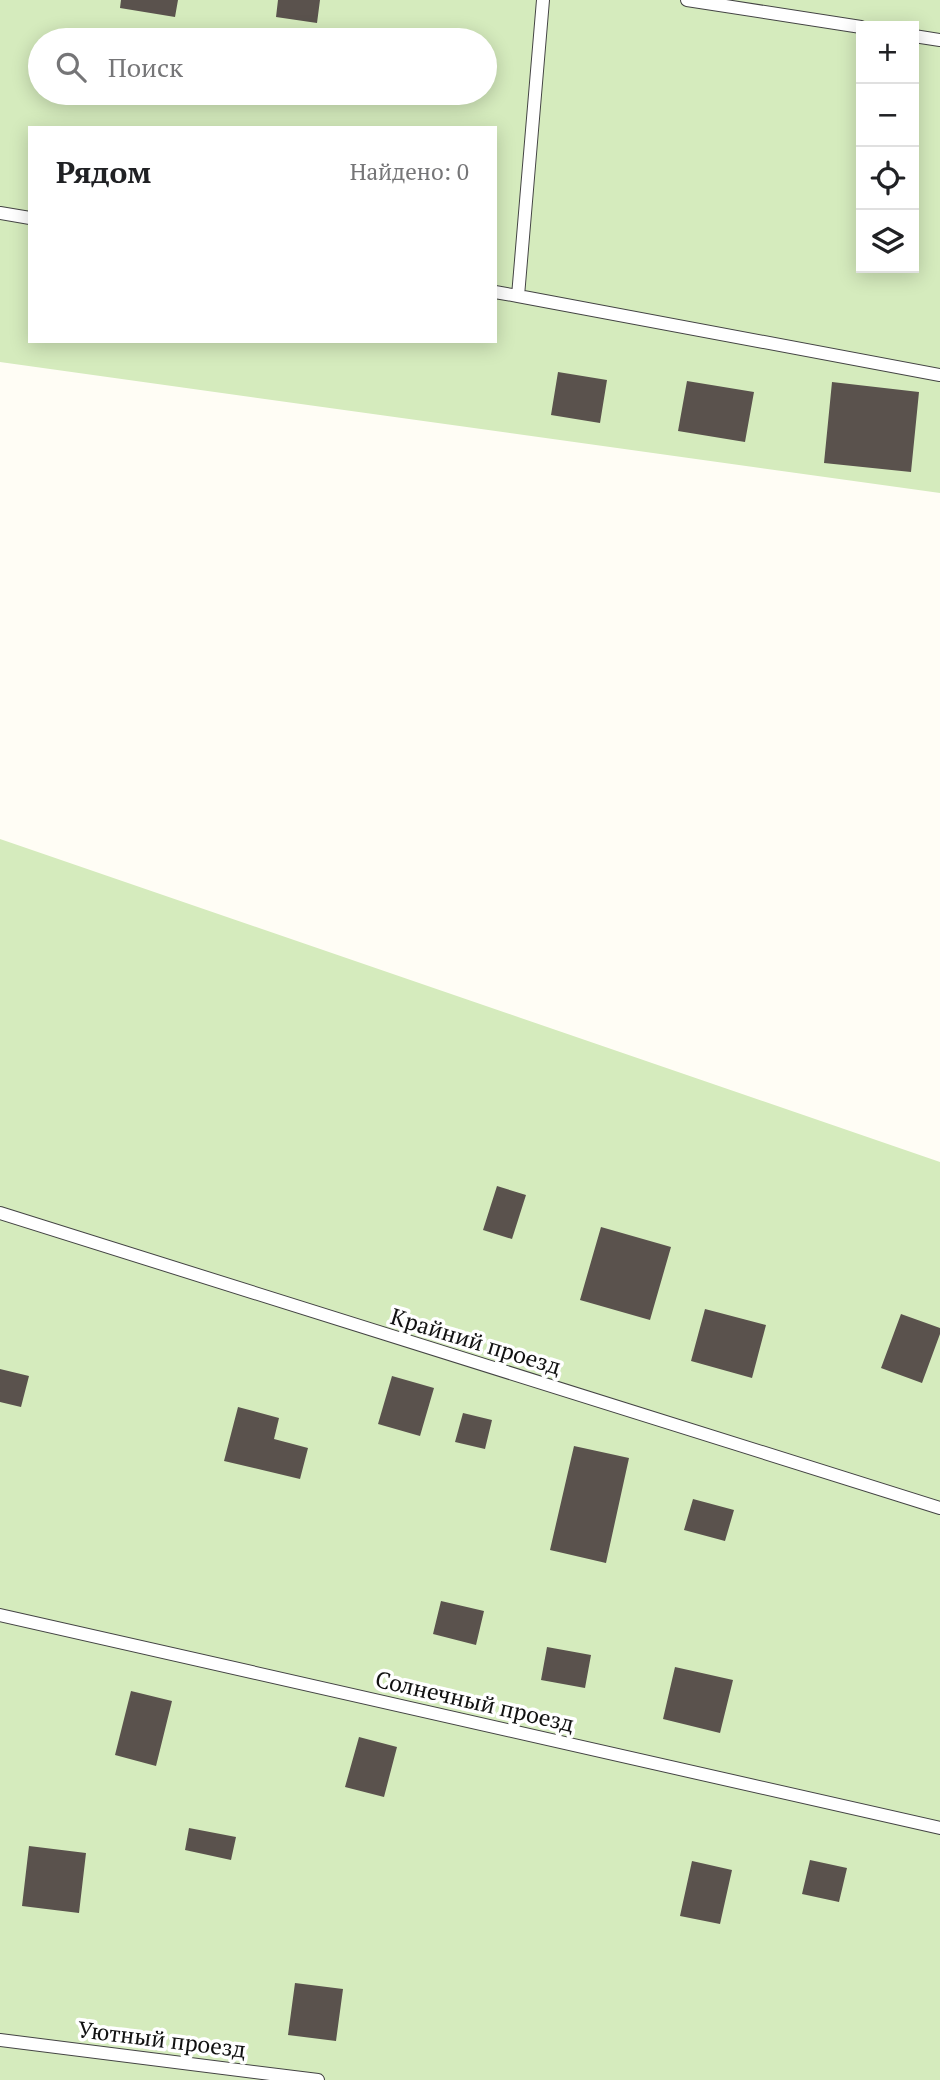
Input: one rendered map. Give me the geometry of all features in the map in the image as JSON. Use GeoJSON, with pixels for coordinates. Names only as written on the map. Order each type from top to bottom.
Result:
{"type":"FeatureCollection","features":[{"type":"Feature","properties":{"kind":"lane"},"geometry":{"type":"LineString","coordinates":[[518,296],[543,0]]}},
{"type":"Feature","properties":{"kind":"lane"},"geometry":{"type":"LineString","coordinates":[[687,0],[856,26]]}},
{"type":"Feature","properties":{"kind":"lane"},"geometry":{"type":"LineString","coordinates":[[919,37],[940,40]]}},
{"type":"Feature","properties":{"kind":"lane"},"geometry":{"type":"LineString","coordinates":[[0,213],[28,218]]}},
{"type":"Feature","properties":{"kind":"lane"},"geometry":{"type":"LineString","coordinates":[[497,292],[940,375]]}},
{"type":"Feature","properties":{"kind":"lane","name":"Крайний проезд"},"geometry":{"type":"LineString","coordinates":[[0,1213],[940,1508]]}},
{"type":"Feature","properties":{"kind":"lane","name":"Солнечный проезд"},"geometry":{"type":"LineString","coordinates":[[0,1615],[940,1828]]}},
{"type":"Feature","properties":{"kind":"lane","name":"Уютный проезд"},"geometry":{"type":"LineString","coordinates":[[0,2040],[318,2080]]}},
{"type":"Feature","properties":{"kind":"green space"},"geometry":{"type":"Polygon","coordinates":[[[0,0],[940,0],[940,493],[0,362],[0,0]]]}},
{"type":"Feature","properties":{"kind":"green space"},"geometry":{"type":"Polygon","coordinates":[[[0,839],[940,1162],[940,2080],[0,2080],[0,839]]]}},
{"type":"Feature","properties":{"kind":"building"},"geometry":{"type":"Polygon","coordinates":[[[121,0],[178,0],[175,17],[120,8],[121,0]]]}},
{"type":"Feature","properties":{"kind":"building"},"geometry":{"type":"Polygon","coordinates":[[[278,0],[320,0],[317,23],[276,17],[278,0]]]}},
{"type":"Feature","properties":{"kind":"building"},"geometry":{"type":"Polygon","coordinates":[[[558,372],[607,380],[600,423],[551,415],[558,372]]]}},
{"type":"Feature","properties":{"kind":"building"},"geometry":{"type":"Polygon","coordinates":[[[687,381],[754,392],[745,442],[678,431],[687,381]]]}},
{"type":"Feature","properties":{"kind":"building"},"geometry":{"type":"Polygon","coordinates":[[[832,382],[919,392],[911,472],[824,463],[832,382]]]}},
{"type":"Feature","properties":{"kind":"building"},"geometry":{"type":"Polygon","coordinates":[[[497,1186],[526,1195],[512,1239],[483,1230],[497,1186]]]}},
{"type":"Feature","properties":{"kind":"building"},"geometry":{"type":"Polygon","coordinates":[[[601,1227],[671,1247],[650,1320],[580,1300],[601,1227]]]}},
{"type":"Feature","properties":{"kind":"building"},"geometry":{"type":"Polygon","coordinates":[[[705,1309],[766,1325],[752,1378],[691,1361],[705,1309]]]}},
{"type":"Feature","properties":{"kind":"building"},"geometry":{"type":"Polygon","coordinates":[[[901,1314],[940,1328],[922,1383],[881,1368],[901,1314]]]}},
{"type":"Feature","properties":{"kind":"building"},"geometry":{"type":"Polygon","coordinates":[[[0,1369],[29,1376],[21,1407],[0,1402],[0,1369]]]}},
{"type":"Feature","properties":{"kind":"building"},"geometry":{"type":"Polygon","coordinates":[[[392,1376],[434,1388],[420,1436],[378,1424],[392,1376]]]}},
{"type":"Feature","properties":{"kind":"building"},"geometry":{"type":"Polygon","coordinates":[[[238,1407],[279,1418],[274,1439],[308,1448],[300,1479],[224,1461],[238,1407]]]}},
{"type":"Feature","properties":{"kind":"building"},"geometry":{"type":"Polygon","coordinates":[[[463,1413],[492,1420],[485,1449],[455,1442],[463,1413]]]}},
{"type":"Feature","properties":{"kind":"building"},"geometry":{"type":"Polygon","coordinates":[[[574,1446],[629,1458],[606,1563],[550,1550],[574,1446]]]}},
{"type":"Feature","properties":{"kind":"building"},"geometry":{"type":"Polygon","coordinates":[[[693,1499],[734,1510],[725,1541],[684,1530],[693,1499]]]}},
{"type":"Feature","properties":{"kind":"building"},"geometry":{"type":"Polygon","coordinates":[[[441,1601],[484,1611],[476,1645],[433,1634],[441,1601]]]}},
{"type":"Feature","properties":{"kind":"building"},"geometry":{"type":"Polygon","coordinates":[[[547,1647],[591,1655],[585,1688],[541,1680],[547,1647]]]}},
{"type":"Feature","properties":{"kind":"building"},"geometry":{"type":"Polygon","coordinates":[[[675,1667],[733,1680],[720,1733],[663,1719],[675,1667]]]}},
{"type":"Feature","properties":{"kind":"building"},"geometry":{"type":"Polygon","coordinates":[[[131,1691],[172,1701],[156,1766],[115,1755],[131,1691]]]}},
{"type":"Feature","properties":{"kind":"building"},"geometry":{"type":"Polygon","coordinates":[[[359,1737],[397,1747],[384,1797],[345,1787],[359,1737]]]}},
{"type":"Feature","properties":{"kind":"building"},"geometry":{"type":"Polygon","coordinates":[[[189,1828],[236,1837],[231,1860],[185,1850],[189,1828]]]}},
{"type":"Feature","properties":{"kind":"building"},"geometry":{"type":"Polygon","coordinates":[[[29,1846],[86,1853],[79,1913],[22,1906],[29,1846]]]}},
{"type":"Feature","properties":{"kind":"building"},"geometry":{"type":"Polygon","coordinates":[[[810,1860],[847,1868],[839,1902],[802,1894],[810,1860]]]}},
{"type":"Feature","properties":{"kind":"building"},"geometry":{"type":"Polygon","coordinates":[[[692,1861],[732,1870],[720,1924],[680,1916],[692,1861]]]}},
{"type":"Feature","properties":{"kind":"building"},"geometry":{"type":"Polygon","coordinates":[[[295,1983],[343,1989],[336,2041],[288,2035],[295,1983]]]}}]}
